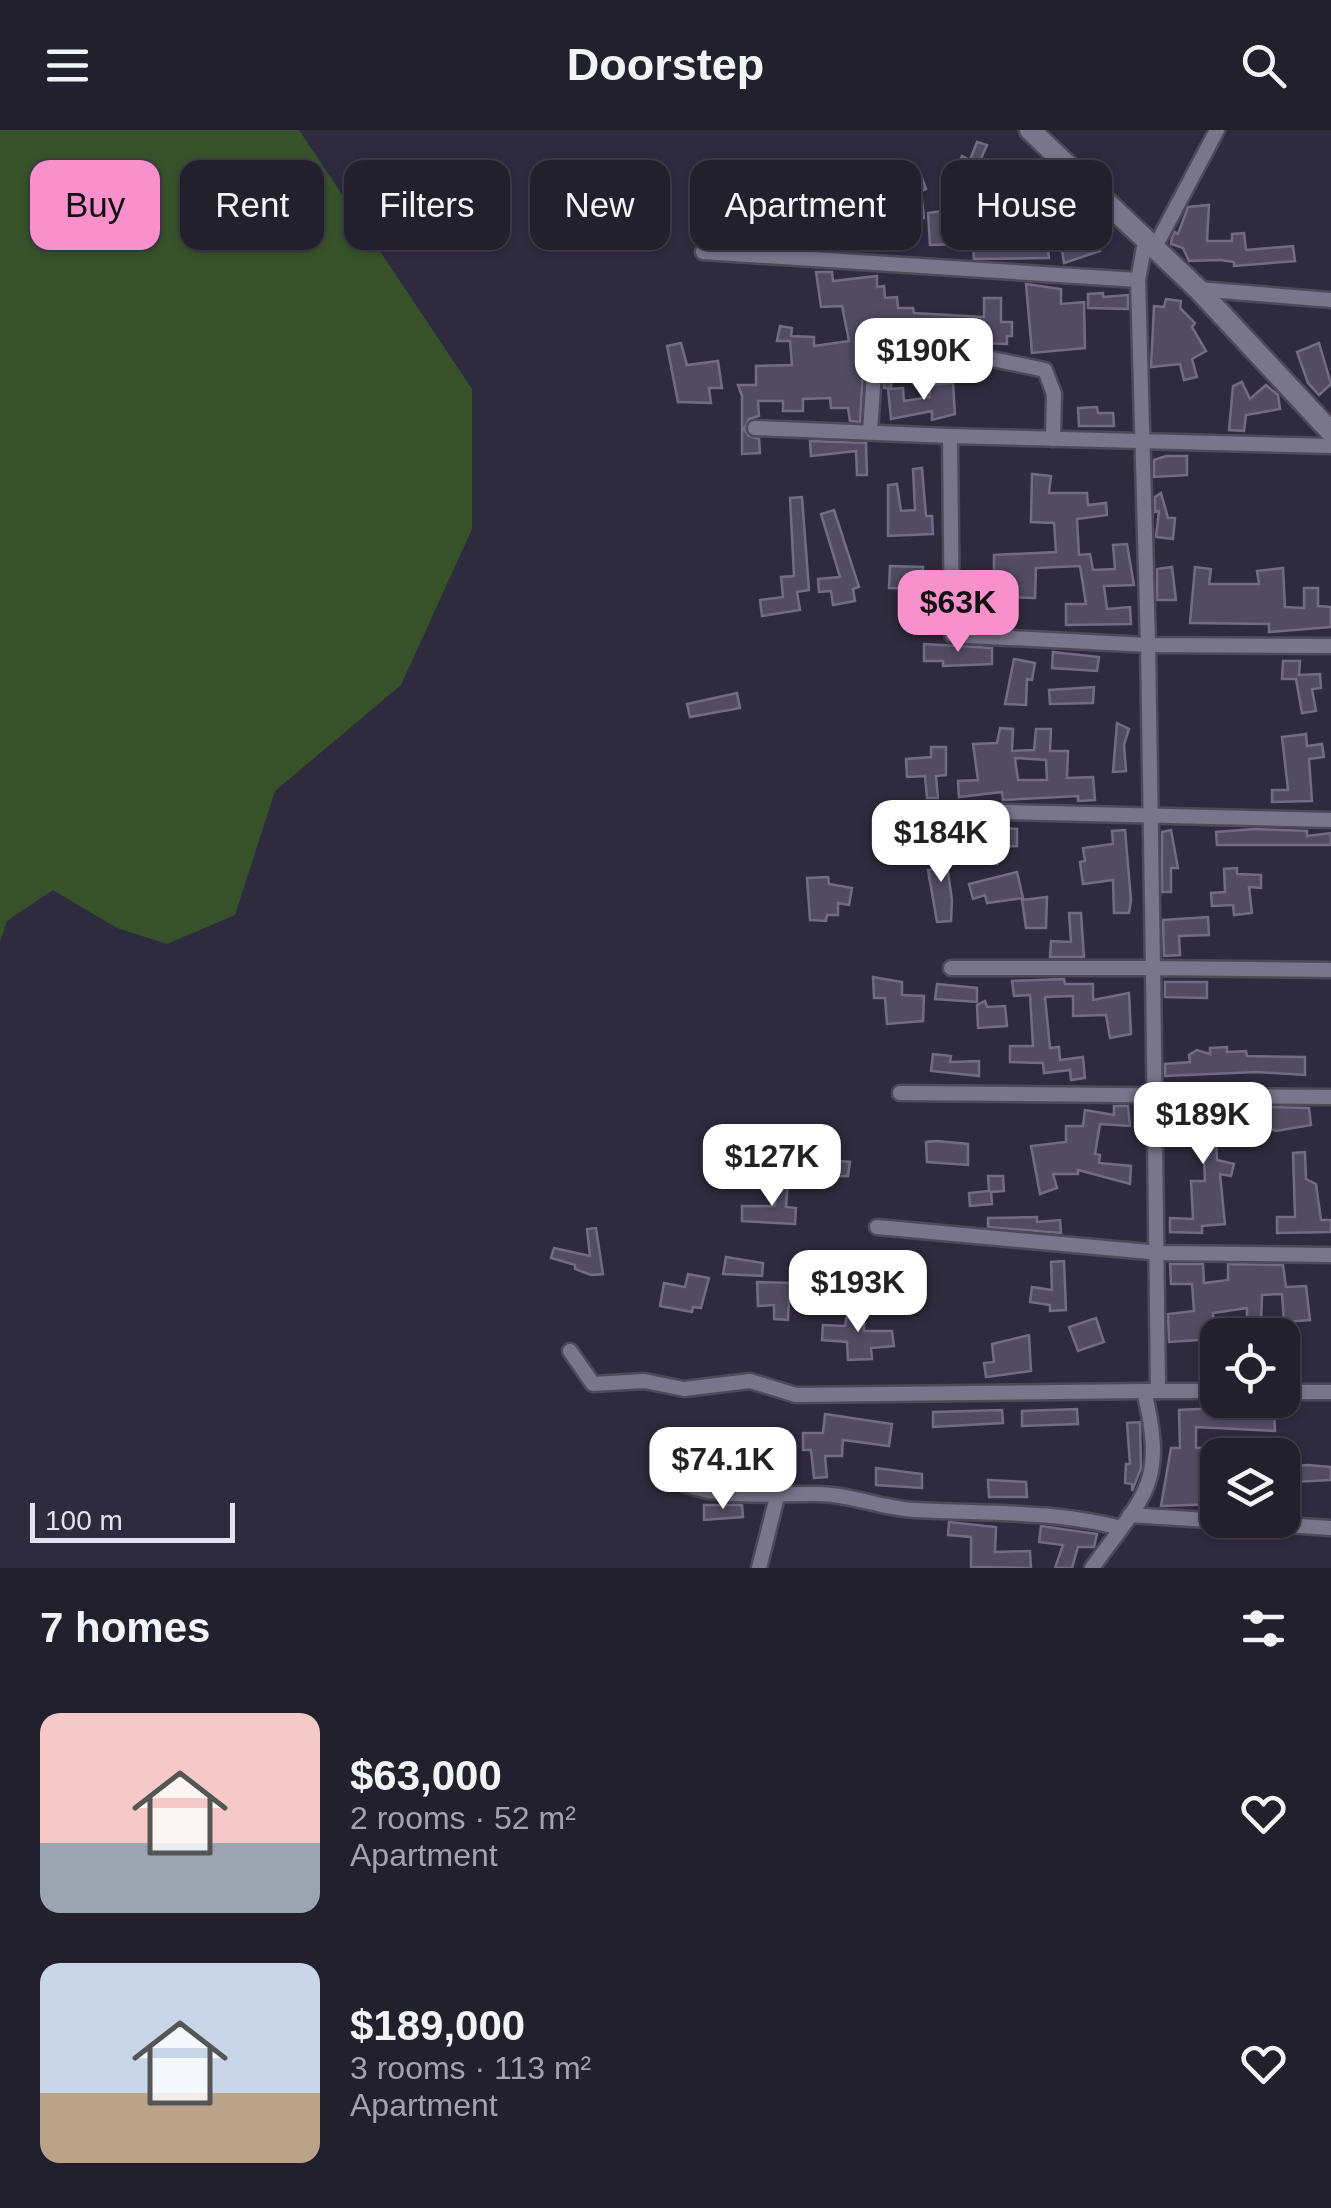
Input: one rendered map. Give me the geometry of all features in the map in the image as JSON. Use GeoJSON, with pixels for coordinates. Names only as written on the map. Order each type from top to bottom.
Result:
{"type":"FeatureCollection","features":[{"type":"Feature","properties":{"kind":"main road"},"geometry":{"type":"LineString","coordinates":[[1030,130],[1198,289],[1331,432]]}},
{"type":"Feature","properties":{"kind":"street"},"geometry":{"type":"LineString","coordinates":[[1092,1568],[1149,1488],[1156,1440],[1151,1391],[1160,1253],[1138,280],[1149,245],[1217,130]]}},
{"type":"Feature","properties":{"kind":"street"},"geometry":{"type":"LineString","coordinates":[[703,252],[1138,280]]}},
{"type":"Feature","properties":{"kind":"street"},"geometry":{"type":"LineString","coordinates":[[1198,289],[1331,300]]}},
{"type":"Feature","properties":{"kind":"street"},"geometry":{"type":"LineString","coordinates":[[870,432],[875,356],[882,348],[964,353],[1044,370],[1054,394],[1052,440]]}},
{"type":"Feature","properties":{"kind":"street"},"geometry":{"type":"LineString","coordinates":[[755,428],[1331,446]]}},
{"type":"Feature","properties":{"kind":"street"},"geometry":{"type":"LineString","coordinates":[[950,436],[952,635],[1148,646],[1331,646]]}},
{"type":"Feature","properties":{"kind":"street"},"geometry":{"type":"LineString","coordinates":[[930,810],[1331,820]]}},
{"type":"Feature","properties":{"kind":"street"},"geometry":{"type":"LineString","coordinates":[[951,968],[1331,970]]}},
{"type":"Feature","properties":{"kind":"street"},"geometry":{"type":"LineString","coordinates":[[900,1094],[1331,1097]]}},
{"type":"Feature","properties":{"kind":"street"},"geometry":{"type":"LineString","coordinates":[[877,1227],[1160,1253],[1331,1255]]}},
{"type":"Feature","properties":{"kind":"street"},"geometry":{"type":"LineString","coordinates":[[570,1351],[593,1384],[644,1381],[684,1389],[750,1380],[796,1396],[1200,1392]]}},
{"type":"Feature","properties":{"kind":"street"},"geometry":{"type":"LineString","coordinates":[[1300,1392],[1331,1392]]}},
{"type":"Feature","properties":{"kind":"street"},"geometry":{"type":"LineString","coordinates":[[668,1477],[688,1488],[777,1497],[820,1494],[912,1510],[1331,1528]]}},
{"type":"Feature","properties":{"kind":"street"},"geometry":{"type":"LineString","coordinates":[[759,1568],[777,1497]]}},
{"type":"Feature","properties":{"kind":"green space"},"geometry":{"type":"Polygon","coordinates":[[[0,130],[299,130],[319,160],[180,160],[180,250],[324,250],[324,167],[344,197],[344,250],[379,250],[472,389],[472,529],[401,685],[275,791],[235,915],[167,944],[117,928],[53,890],[7,921],[0,942],[0,130]]]}},
{"type":"Feature","properties":{"kind":"building"},"geometry":{"type":"Polygon","coordinates":[[[977,142],[987,145],[980,160],[970,160],[977,142]]]}},
{"type":"Feature","properties":{"kind":"building"},"geometry":{"type":"Polygon","coordinates":[[[1209,205],[1207,241],[1232,241],[1232,234],[1244,233],[1246,250],[1293,246],[1295,261],[1234,266],[1234,262],[1220,260],[1189,261],[1183,248],[1171,244],[1172,238],[1175,232],[1178,234],[1188,207],[1209,205]]]}},
{"type":"Feature","properties":{"kind":"building"},"geometry":{"type":"Polygon","coordinates":[[[941,211],[941,245],[930,245],[928,213],[941,211]]]}},
{"type":"Feature","properties":{"kind":"building"},"geometry":{"type":"Polygon","coordinates":[[[973,250],[1048,250],[1049,258],[974,259],[973,250]]]}},
{"type":"Feature","properties":{"kind":"building"},"geometry":{"type":"Polygon","coordinates":[[[1062,250],[1100,251],[1064,263],[1062,250]]]}},
{"type":"Feature","properties":{"kind":"building"},"geometry":{"type":"Polygon","coordinates":[[[816,272],[832,272],[833,281],[877,276],[877,287],[884,286],[885,298],[897,297],[898,308],[913,308],[914,313],[984,317],[984,298],[1001,298],[1001,322],[1012,322],[1012,336],[1007,336],[1007,344],[877,339],[864,355],[860,422],[850,421],[848,408],[831,408],[830,398],[803,399],[803,411],[783,411],[783,401],[758,401],[759,416],[749,419],[744,429],[749,436],[759,439],[760,453],[742,454],[742,396],[738,385],[756,385],[756,366],[792,365],[790,341],[777,341],[780,326],[792,328],[791,336],[814,337],[814,346],[849,341],[842,306],[821,307],[816,272]]]}},
{"type":"Feature","properties":{"kind":"building"},"geometry":{"type":"Polygon","coordinates":[[[1026,284],[1061,289],[1061,304],[1084,302],[1085,348],[1032,353],[1026,284]]]}},
{"type":"Feature","properties":{"kind":"building"},"geometry":{"type":"Polygon","coordinates":[[[1103,293],[1103,297],[1128,295],[1128,309],[1088,308],[1088,294],[1103,293]]]}},
{"type":"Feature","properties":{"kind":"building"},"geometry":{"type":"Polygon","coordinates":[[[1166,299],[1181,301],[1180,308],[1195,323],[1192,327],[1206,351],[1192,359],[1197,377],[1184,380],[1180,364],[1151,367],[1154,306],[1164,307],[1166,299]]]}},
{"type":"Feature","properties":{"kind":"building"},"geometry":{"type":"Polygon","coordinates":[[[681,343],[687,365],[718,361],[722,388],[709,388],[711,403],[678,402],[667,346],[681,343]]]}},
{"type":"Feature","properties":{"kind":"building"},"geometry":{"type":"Polygon","coordinates":[[[1319,343],[1331,384],[1319,395],[1308,383],[1297,352],[1319,343]]]}},
{"type":"Feature","properties":{"kind":"building"},"geometry":{"type":"Polygon","coordinates":[[[887,359],[969,367],[892,365],[891,388],[884,388],[887,359]]]}},
{"type":"Feature","properties":{"kind":"building"},"geometry":{"type":"Polygon","coordinates":[[[1242,382],[1250,399],[1266,385],[1278,395],[1280,409],[1246,415],[1244,431],[1229,430],[1233,386],[1242,382]]]}},
{"type":"Feature","properties":{"kind":"building"},"geometry":{"type":"Polygon","coordinates":[[[953,383],[955,414],[932,420],[932,411],[891,419],[888,389],[903,388],[904,401],[930,397],[929,385],[953,383]]]}},
{"type":"Feature","properties":{"kind":"building"},"geometry":{"type":"Polygon","coordinates":[[[1097,407],[1098,413],[1113,413],[1114,426],[1079,426],[1078,408],[1097,407]]]}},
{"type":"Feature","properties":{"kind":"building"},"geometry":{"type":"Polygon","coordinates":[[[810,441],[866,443],[867,475],[857,475],[856,451],[811,456],[810,441]]]}},
{"type":"Feature","properties":{"kind":"building"},"geometry":{"type":"Polygon","coordinates":[[[1187,456],[1187,475],[1154,477],[1154,460],[1187,456]]]}},
{"type":"Feature","properties":{"kind":"building"},"geometry":{"type":"Polygon","coordinates":[[[922,468],[926,516],[932,516],[933,534],[888,536],[888,485],[897,484],[901,511],[915,510],[913,469],[922,468]]]}},
{"type":"Feature","properties":{"kind":"building"},"geometry":{"type":"Polygon","coordinates":[[[1032,474],[1051,476],[1049,493],[1087,493],[1088,505],[1106,503],[1107,515],[1077,519],[1079,555],[1090,554],[1093,570],[1115,569],[1113,545],[1127,544],[1134,585],[1104,586],[1107,609],[1130,607],[1131,624],[1066,625],[1066,604],[1086,604],[1080,566],[1036,568],[1035,598],[1001,597],[1001,591],[994,591],[994,555],[1056,552],[1054,523],[1031,522],[1032,474]]]}},
{"type":"Feature","properties":{"kind":"building"},"geometry":{"type":"Polygon","coordinates":[[[1161,493],[1168,518],[1175,518],[1173,539],[1156,537],[1159,511],[1155,512],[1155,497],[1161,493]]]}},
{"type":"Feature","properties":{"kind":"building"},"geometry":{"type":"Polygon","coordinates":[[[802,497],[809,590],[797,592],[800,610],[762,616],[760,600],[783,597],[781,577],[794,576],[790,498],[802,497]]]}},
{"type":"Feature","properties":{"kind":"building"},"geometry":{"type":"Polygon","coordinates":[[[834,510],[859,587],[853,589],[855,601],[833,605],[831,591],[819,592],[818,579],[840,577],[821,514],[834,510]]]}},
{"type":"Feature","properties":{"kind":"building"},"geometry":{"type":"Polygon","coordinates":[[[890,566],[923,567],[922,589],[889,588],[890,566]]]}},
{"type":"Feature","properties":{"kind":"building"},"geometry":{"type":"Polygon","coordinates":[[[1172,567],[1176,600],[1157,600],[1157,569],[1172,567]]]}},
{"type":"Feature","properties":{"kind":"building"},"geometry":{"type":"Polygon","coordinates":[[[1195,567],[1211,569],[1209,584],[1259,584],[1257,571],[1283,568],[1285,607],[1304,608],[1304,588],[1318,588],[1318,606],[1331,607],[1331,627],[1269,632],[1269,624],[1190,623],[1195,567]]]}},
{"type":"Feature","properties":{"kind":"building"},"geometry":{"type":"Polygon","coordinates":[[[924,644],[992,648],[992,664],[943,666],[943,661],[924,661],[924,644]]]}},
{"type":"Feature","properties":{"kind":"building"},"geometry":{"type":"Polygon","coordinates":[[[1053,652],[1099,657],[1097,671],[1052,668],[1053,652]]]}},
{"type":"Feature","properties":{"kind":"building"},"geometry":{"type":"Polygon","coordinates":[[[1014,659],[1035,663],[1032,680],[1027,679],[1026,705],[1005,704],[1014,659]]]}},
{"type":"Feature","properties":{"kind":"building"},"geometry":{"type":"Polygon","coordinates":[[[1283,661],[1300,661],[1299,675],[1320,674],[1321,688],[1312,689],[1316,711],[1302,713],[1296,679],[1282,679],[1283,661]]]}},
{"type":"Feature","properties":{"kind":"building"},"geometry":{"type":"Polygon","coordinates":[[[1094,687],[1093,703],[1050,704],[1049,690],[1094,687]]]}},
{"type":"Feature","properties":{"kind":"building"},"geometry":{"type":"Polygon","coordinates":[[[737,693],[740,708],[690,717],[687,704],[737,693]]]}},
{"type":"Feature","properties":{"kind":"building"},"geometry":{"type":"Polygon","coordinates":[[[1117,723],[1129,729],[1124,745],[1126,771],[1113,772],[1117,723]]]}},
{"type":"Feature","properties":{"kind":"building"},"geometry":{"type":"Polygon","coordinates":[[[1000,728],[1013,729],[1012,751],[1034,750],[1036,729],[1051,729],[1050,751],[1068,751],[1067,778],[1093,777],[1095,800],[1078,801],[1078,796],[1003,800],[1002,792],[959,797],[958,781],[978,780],[973,744],[997,743],[1000,728]],[[1015,758],[1018,780],[1047,780],[1046,760],[1015,758]]]}},
{"type":"Feature","properties":{"kind":"building"},"geometry":{"type":"Polygon","coordinates":[[[1306,734],[1307,746],[1322,744],[1324,757],[1309,759],[1312,801],[1272,802],[1272,790],[1288,790],[1282,737],[1306,734]]]}},
{"type":"Feature","properties":{"kind":"building"},"geometry":{"type":"Polygon","coordinates":[[[931,747],[946,747],[946,775],[936,776],[938,798],[927,798],[925,776],[907,777],[906,759],[931,757],[931,747]]]}},
{"type":"Feature","properties":{"kind":"building"},"geometry":{"type":"Polygon","coordinates":[[[984,827],[1017,829],[1017,846],[997,847],[997,864],[963,863],[959,849],[984,850],[984,827]]]}},
{"type":"Feature","properties":{"kind":"building"},"geometry":{"type":"Polygon","coordinates":[[[1125,830],[1131,900],[1129,913],[1114,913],[1113,880],[1083,884],[1080,862],[1085,861],[1083,848],[1113,844],[1112,831],[1125,830]]]}},
{"type":"Feature","properties":{"kind":"building"},"geometry":{"type":"Polygon","coordinates":[[[1171,830],[1178,868],[1171,868],[1171,892],[1162,892],[1162,832],[1171,830]]]}},
{"type":"Feature","properties":{"kind":"building"},"geometry":{"type":"Polygon","coordinates":[[[1307,831],[1307,836],[1331,833],[1331,845],[1217,845],[1216,832],[1307,831]]]}},
{"type":"Feature","properties":{"kind":"building"},"geometry":{"type":"Polygon","coordinates":[[[944,844],[951,921],[937,922],[928,870],[934,869],[931,846],[944,844]]]}},
{"type":"Feature","properties":{"kind":"building"},"geometry":{"type":"Polygon","coordinates":[[[1237,868],[1237,874],[1261,875],[1261,888],[1249,887],[1252,913],[1234,915],[1233,905],[1212,906],[1211,893],[1225,892],[1224,869],[1237,868]]]}},
{"type":"Feature","properties":{"kind":"building"},"geometry":{"type":"Polygon","coordinates":[[[1017,872],[1023,898],[987,903],[985,895],[973,899],[969,884],[1017,872]]]}},
{"type":"Feature","properties":{"kind":"building"},"geometry":{"type":"Polygon","coordinates":[[[828,877],[829,884],[852,888],[849,905],[838,903],[838,915],[827,915],[826,921],[810,920],[807,878],[828,877]]]}},
{"type":"Feature","properties":{"kind":"building"},"geometry":{"type":"Polygon","coordinates":[[[1047,897],[1046,928],[1026,928],[1022,900],[1047,897]]]}},
{"type":"Feature","properties":{"kind":"building"},"geometry":{"type":"Polygon","coordinates":[[[1069,913],[1081,913],[1084,957],[1050,957],[1051,941],[1071,942],[1069,913]]]}},
{"type":"Feature","properties":{"kind":"building"},"geometry":{"type":"Polygon","coordinates":[[[1208,917],[1209,935],[1179,936],[1180,955],[1164,956],[1163,920],[1208,917]]]}},
{"type":"Feature","properties":{"kind":"building"},"geometry":{"type":"Polygon","coordinates":[[[873,977],[902,982],[902,995],[924,996],[923,1021],[887,1024],[885,998],[874,998],[873,977]]]}},
{"type":"Feature","properties":{"kind":"building"},"geometry":{"type":"Polygon","coordinates":[[[1064,979],[1065,984],[1093,984],[1093,1000],[1129,993],[1131,1034],[1110,1038],[1106,1015],[1073,1016],[1073,996],[1045,997],[1050,1048],[1059,1047],[1060,1060],[1083,1057],[1085,1078],[1071,1080],[1070,1070],[1044,1073],[1043,1063],[1010,1062],[1010,1046],[1033,1046],[1030,995],[1014,996],[1012,981],[1064,979]]]}},
{"type":"Feature","properties":{"kind":"building"},"geometry":{"type":"Polygon","coordinates":[[[1165,982],[1207,982],[1207,998],[1165,997],[1165,982]]]}},
{"type":"Feature","properties":{"kind":"building"},"geometry":{"type":"Polygon","coordinates":[[[937,984],[977,988],[977,1002],[935,999],[937,984]]]}},
{"type":"Feature","properties":{"kind":"building"},"geometry":{"type":"Polygon","coordinates":[[[985,1001],[987,1007],[1005,1006],[1007,1026],[978,1028],[977,1005],[985,1001]]]}},
{"type":"Feature","properties":{"kind":"building"},"geometry":{"type":"Polygon","coordinates":[[[1227,1047],[1227,1052],[1246,1051],[1247,1056],[1305,1057],[1305,1075],[1257,1072],[1165,1076],[1165,1064],[1190,1062],[1189,1055],[1197,1050],[1210,1054],[1210,1048],[1227,1047]]]}},
{"type":"Feature","properties":{"kind":"building"},"geometry":{"type":"Polygon","coordinates":[[[933,1054],[951,1056],[950,1062],[979,1061],[979,1076],[931,1071],[933,1054]]]}},
{"type":"Feature","properties":{"kind":"building"},"geometry":{"type":"Polygon","coordinates":[[[1114,1106],[1128,1106],[1130,1126],[1100,1124],[1095,1154],[1100,1155],[1099,1163],[1131,1166],[1130,1184],[1078,1170],[1078,1174],[1053,1174],[1057,1188],[1040,1194],[1031,1146],[1066,1142],[1066,1126],[1083,1126],[1085,1110],[1114,1115],[1114,1106]]]}},
{"type":"Feature","properties":{"kind":"building"},"geometry":{"type":"Polygon","coordinates":[[[1168,1106],[1224,1107],[1222,1141],[1216,1140],[1217,1160],[1234,1164],[1231,1176],[1220,1174],[1225,1224],[1202,1226],[1202,1233],[1170,1232],[1170,1218],[1193,1219],[1191,1181],[1205,1181],[1203,1137],[1186,1137],[1185,1124],[1169,1124],[1168,1106]]]}},
{"type":"Feature","properties":{"kind":"building"},"geometry":{"type":"Polygon","coordinates":[[[1269,1107],[1309,1108],[1311,1125],[1276,1131],[1269,1128],[1269,1107]]]}},
{"type":"Feature","properties":{"kind":"building"},"geometry":{"type":"Polygon","coordinates":[[[926,1142],[968,1144],[968,1165],[927,1162],[926,1142]]]}},
{"type":"Feature","properties":{"kind":"building"},"geometry":{"type":"Polygon","coordinates":[[[1305,1152],[1306,1179],[1316,1184],[1321,1220],[1331,1220],[1331,1232],[1277,1233],[1277,1217],[1295,1217],[1293,1153],[1305,1152]]]}},
{"type":"Feature","properties":{"kind":"building"},"geometry":{"type":"Polygon","coordinates":[[[802,1161],[850,1162],[848,1176],[800,1177],[802,1161]]]}},
{"type":"Feature","properties":{"kind":"building"},"geometry":{"type":"Polygon","coordinates":[[[988,1176],[1003,1176],[1004,1191],[991,1192],[992,1204],[970,1206],[969,1193],[989,1191],[988,1176]]]}},
{"type":"Feature","properties":{"kind":"building"},"geometry":{"type":"Polygon","coordinates":[[[777,1180],[788,1181],[786,1207],[796,1208],[795,1224],[742,1221],[742,1206],[775,1206],[777,1180]]]}},
{"type":"Feature","properties":{"kind":"building"},"geometry":{"type":"Polygon","coordinates":[[[1037,1217],[1037,1222],[1060,1220],[1061,1233],[988,1227],[988,1218],[1037,1217]]]}},
{"type":"Feature","properties":{"kind":"building"},"geometry":{"type":"Polygon","coordinates":[[[596,1228],[603,1274],[591,1275],[551,1258],[554,1248],[590,1256],[587,1229],[596,1228]]]}},
{"type":"Feature","properties":{"kind":"building"},"geometry":{"type":"Polygon","coordinates":[[[726,1257],[763,1263],[762,1276],[723,1274],[726,1257]]]}},
{"type":"Feature","properties":{"kind":"building"},"geometry":{"type":"Polygon","coordinates":[[[877,1260],[877,1265],[912,1262],[913,1275],[862,1277],[862,1261],[877,1260]]]}},
{"type":"Feature","properties":{"kind":"building"},"geometry":{"type":"Polygon","coordinates":[[[1064,1261],[1066,1310],[1050,1311],[1050,1305],[1030,1302],[1032,1287],[1052,1290],[1051,1262],[1064,1261]]]}},
{"type":"Feature","properties":{"kind":"building"},"geometry":{"type":"Polygon","coordinates":[[[1170,1264],[1203,1264],[1204,1283],[1228,1280],[1228,1264],[1283,1265],[1286,1287],[1306,1286],[1310,1320],[1284,1318],[1282,1294],[1262,1295],[1261,1318],[1247,1318],[1247,1308],[1213,1313],[1213,1318],[1200,1318],[1200,1340],[1169,1342],[1168,1314],[1194,1311],[1192,1284],[1171,1284],[1170,1264]]]}},
{"type":"Feature","properties":{"kind":"building"},"geometry":{"type":"Polygon","coordinates":[[[688,1274],[709,1278],[701,1308],[693,1307],[692,1312],[660,1306],[664,1283],[685,1287],[688,1274]]]}},
{"type":"Feature","properties":{"kind":"building"},"geometry":{"type":"Polygon","coordinates":[[[757,1282],[796,1283],[795,1297],[789,1297],[788,1320],[774,1319],[774,1305],[758,1306],[757,1282]]]}},
{"type":"Feature","properties":{"kind":"building"},"geometry":{"type":"Polygon","coordinates":[[[864,1303],[864,1331],[892,1331],[894,1346],[871,1348],[872,1359],[848,1360],[847,1342],[822,1340],[823,1325],[845,1326],[849,1304],[864,1303]]]}},
{"type":"Feature","properties":{"kind":"building"},"geometry":{"type":"Polygon","coordinates":[[[1096,1318],[1104,1342],[1078,1351],[1069,1327],[1096,1318]]]}},
{"type":"Feature","properties":{"kind":"building"},"geometry":{"type":"Polygon","coordinates":[[[1029,1335],[1031,1371],[986,1377],[984,1363],[994,1362],[992,1344],[1029,1335]]]}},
{"type":"Feature","properties":{"kind":"building"},"geometry":{"type":"Polygon","coordinates":[[[1077,1409],[1078,1424],[1022,1426],[1022,1411],[1077,1409]]]}},
{"type":"Feature","properties":{"kind":"building"},"geometry":{"type":"Polygon","coordinates":[[[1200,1409],[1200,1418],[1274,1418],[1275,1431],[1196,1427],[1200,1505],[1161,1506],[1171,1448],[1180,1448],[1179,1410],[1200,1409]]]}},
{"type":"Feature","properties":{"kind":"building"},"geometry":{"type":"Polygon","coordinates":[[[1002,1410],[1003,1423],[933,1427],[933,1412],[1002,1410]]]}},
{"type":"Feature","properties":{"kind":"building"},"geometry":{"type":"Polygon","coordinates":[[[825,1414],[892,1424],[889,1446],[843,1440],[842,1456],[825,1456],[827,1477],[814,1478],[811,1450],[803,1450],[803,1433],[823,1433],[825,1414]]]}},
{"type":"Feature","properties":{"kind":"building"},"geometry":{"type":"Polygon","coordinates":[[[1140,1422],[1141,1468],[1132,1491],[1132,1484],[1125,1483],[1126,1464],[1130,1464],[1127,1423],[1140,1422]]]}},
{"type":"Feature","properties":{"kind":"building"},"geometry":{"type":"Polygon","coordinates":[[[1300,1466],[1331,1467],[1331,1480],[1300,1482],[1300,1466]]]}},
{"type":"Feature","properties":{"kind":"building"},"geometry":{"type":"Polygon","coordinates":[[[876,1468],[922,1474],[922,1488],[876,1485],[876,1468]]]}},
{"type":"Feature","properties":{"kind":"building"},"geometry":{"type":"Polygon","coordinates":[[[988,1480],[1026,1482],[1027,1497],[989,1497],[988,1480]]]}},
{"type":"Feature","properties":{"kind":"building"},"geometry":{"type":"Polygon","coordinates":[[[704,1505],[742,1505],[743,1517],[704,1520],[704,1505]]]}},
{"type":"Feature","properties":{"kind":"building"},"geometry":{"type":"Polygon","coordinates":[[[949,1522],[996,1527],[995,1552],[1030,1551],[1031,1568],[971,1567],[971,1537],[948,1535],[949,1522]]]}},
{"type":"Feature","properties":{"kind":"building"},"geometry":{"type":"Polygon","coordinates":[[[1041,1526],[1097,1534],[1094,1547],[1078,1547],[1072,1568],[1055,1568],[1063,1545],[1039,1542],[1041,1526]]]}}]}
